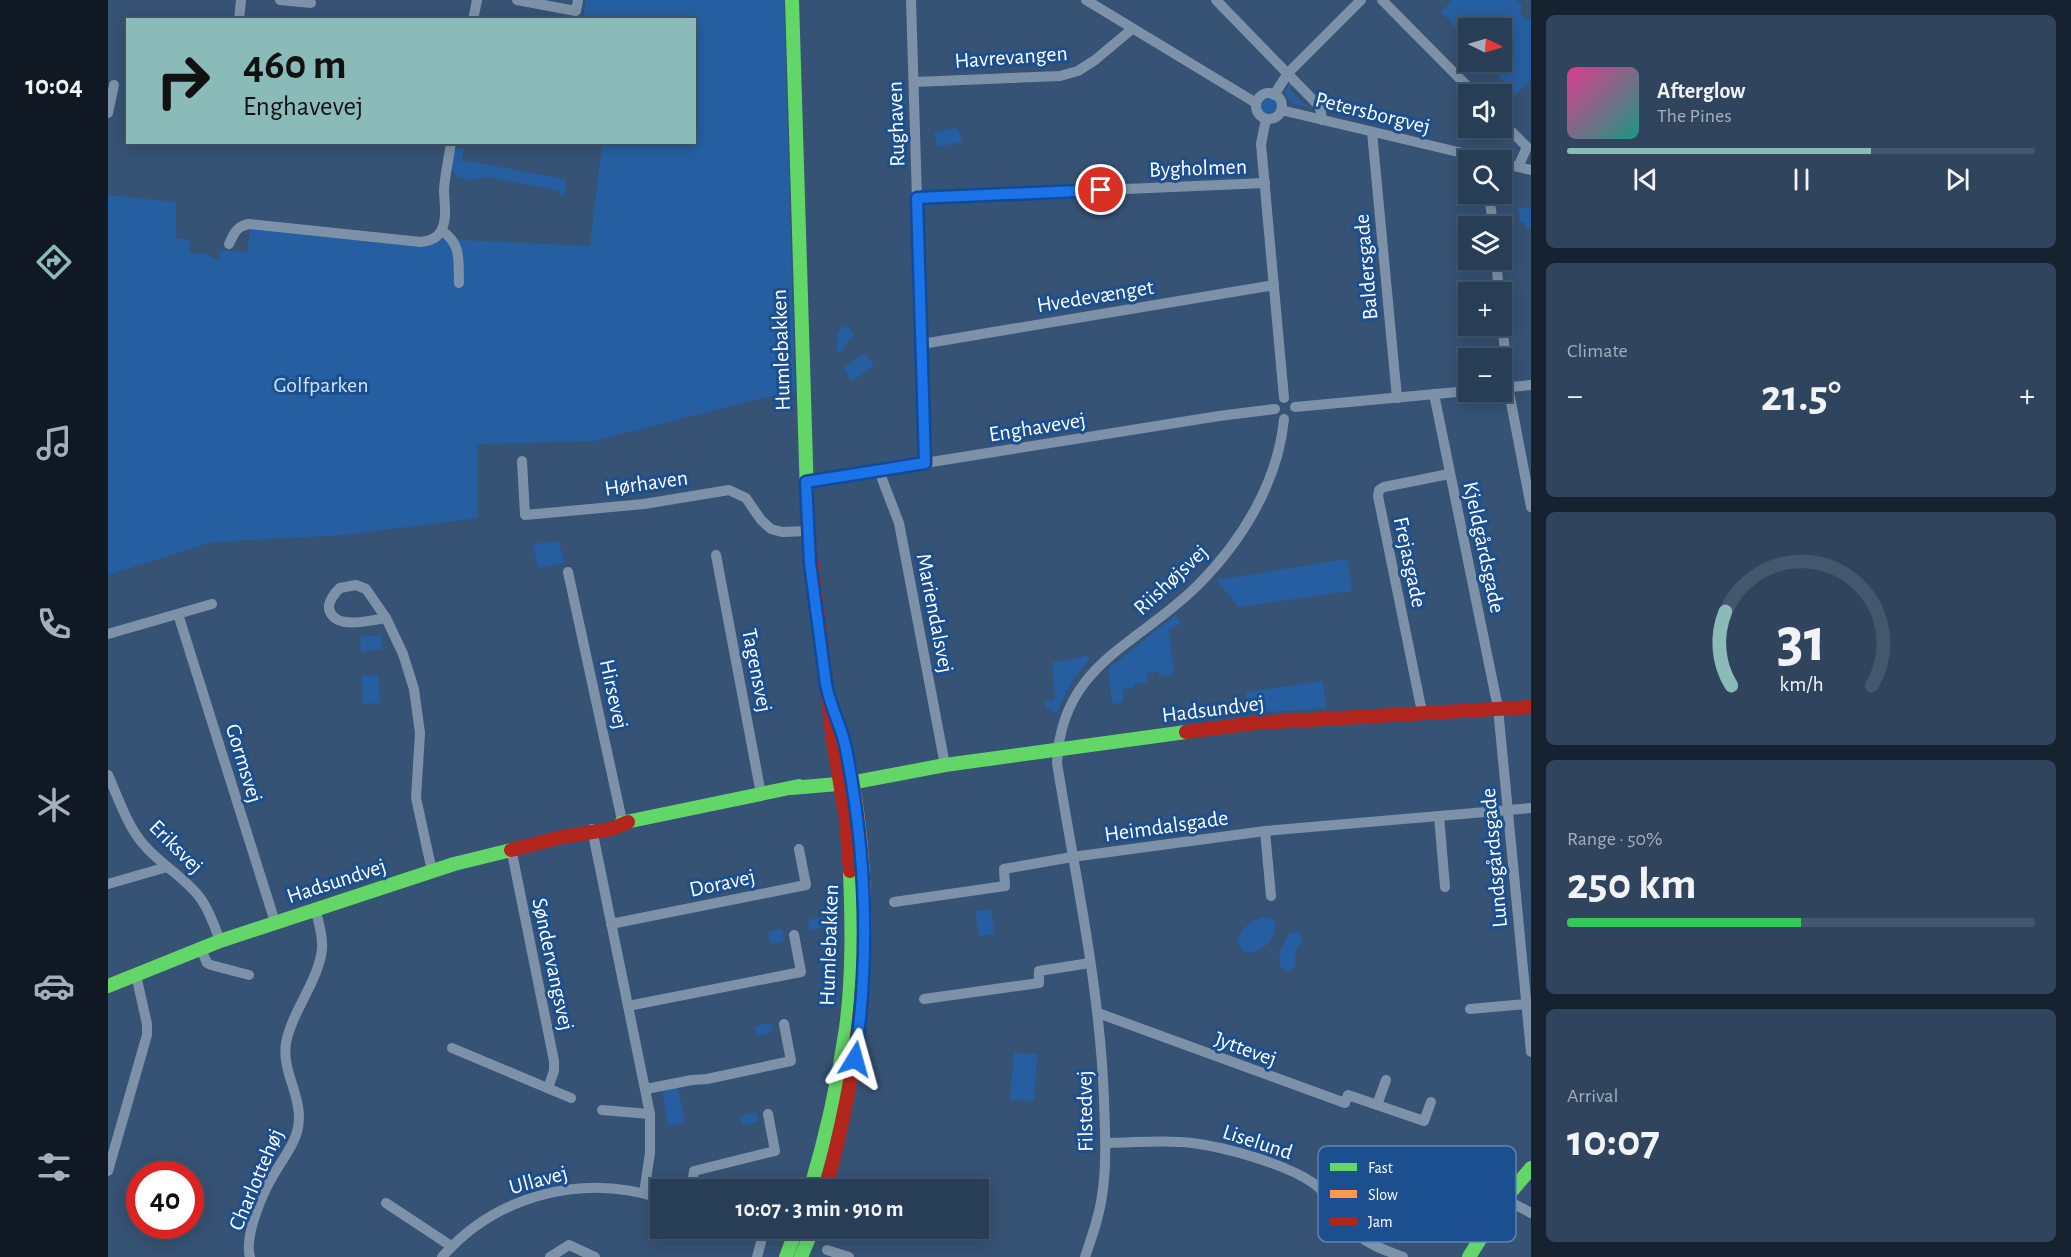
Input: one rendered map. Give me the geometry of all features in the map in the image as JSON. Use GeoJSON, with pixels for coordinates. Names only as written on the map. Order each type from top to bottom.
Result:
{"type":"FeatureCollection","features":[{"type":"Feature","properties":{"kind":"street"},"geometry":{"type":"LineString","coordinates":[[239,18],[241,0]]}},
{"type":"Feature","properties":{"kind":"street"},"geometry":{"type":"LineString","coordinates":[[280,0],[311,3]]}},
{"type":"Feature","properties":{"kind":"street"},"geometry":{"type":"LineString","coordinates":[[473,18],[477,0]]}},
{"type":"Feature","properties":{"kind":"street"},"geometry":{"type":"LineString","coordinates":[[517,0],[554,3],[576,11],[578,0]]}},
{"type":"Feature","properties":{"kind":"street","name":"Humlebakken"},"geometry":{"type":"LineString","coordinates":[[792,0],[808,531],[829,698],[860,846],[865,938],[863,998],[852,1081],[828,1179]]}},
{"type":"Feature","properties":{"kind":"street","name":"Rughaven"},"geometry":{"type":"LineString","coordinates":[[911,0],[925,463]]}},
{"type":"Feature","properties":{"kind":"street"},"geometry":{"type":"LineString","coordinates":[[1086,0],[1257,103]]}},
{"type":"Feature","properties":{"kind":"street"},"geometry":{"type":"LineString","coordinates":[[1216,0],[1320,106],[1322,120]]}},
{"type":"Feature","properties":{"kind":"street"},"geometry":{"type":"LineString","coordinates":[[1274,95],[1288,73],[1361,0]]}},
{"type":"Feature","properties":{"kind":"street"},"geometry":{"type":"LineString","coordinates":[[1382,0],[1465,84]]}},
{"type":"Feature","properties":{"kind":"street","name":"Havrevangen"},"geometry":{"type":"LineString","coordinates":[[914,82],[1060,76],[1078,71],[1095,60],[1132,29]]}},
{"type":"Feature","properties":{"kind":"street"},"geometry":{"type":"LineString","coordinates":[[108,113],[111,84],[126,87]]}},
{"type":"Feature","properties":{"kind":"street"},"geometry":{"type":"LineString","coordinates":[[1265,94],[1274,95],[1279,99],[1281,110],[1274,118],[1266,119],[1257,111],[1257,103],[1265,94]]}},
{"type":"Feature","properties":{"kind":"street","name":"Petersborgvej"},"geometry":{"type":"LineString","coordinates":[[1281,110],[1458,153]]}},
{"type":"Feature","properties":{"kind":"street"},"geometry":{"type":"LineString","coordinates":[[1266,119],[1261,144],[1284,398]]}},
{"type":"Feature","properties":{"kind":"street","name":"Baldersgade"},"geometry":{"type":"LineString","coordinates":[[1372,132],[1398,398]]}},
{"type":"Feature","properties":{"kind":"street"},"geometry":{"type":"LineString","coordinates":[[1512,132],[1529,149],[1518,167]]}},
{"type":"Feature","properties":{"kind":"street"},"geometry":{"type":"LineString","coordinates":[[229,244],[234,233],[242,225],[249,224],[422,242],[437,237],[442,231],[446,216],[445,178],[451,144]]}},
{"type":"Feature","properties":{"kind":"street"},"geometry":{"type":"LineString","coordinates":[[1512,166],[1531,170]]}},
{"type":"Feature","properties":{"kind":"street","name":"Bygholmen"},"geometry":{"type":"LineString","coordinates":[[917,198],[1265,183]]}},
{"type":"Feature","properties":{"kind":"street"},"geometry":{"type":"LineString","coordinates":[[442,231],[455,243],[458,253],[459,283]]}},
{"type":"Feature","properties":{"kind":"street","name":"Hvedevænget"},"geometry":{"type":"LineString","coordinates":[[922,344],[1274,285]]}},
{"type":"Feature","properties":{"kind":"street"},"geometry":{"type":"LineString","coordinates":[[1512,386],[1531,385]]}},
{"type":"Feature","properties":{"kind":"street"},"geometry":{"type":"LineString","coordinates":[[1295,407],[1458,392]]}},
{"type":"Feature","properties":{"kind":"street","name":"Kjeldgårdsgade"},"geometry":{"type":"LineString","coordinates":[[1434,394],[1498,708]]}},
{"type":"Feature","properties":{"kind":"street"},"geometry":{"type":"LineString","coordinates":[[1284,398],[1291,400],[1295,407],[1293,415],[1284,419],[1277,415],[1275,410],[1278,401],[1284,398]]}},
{"type":"Feature","properties":{"kind":"street"},"geometry":{"type":"LineString","coordinates":[[1508,402],[1531,507]]}},
{"type":"Feature","properties":{"kind":"street","name":"Enghavevej"},"geometry":{"type":"LineString","coordinates":[[806,482],[1219,416],[1275,410]]}},
{"type":"Feature","properties":{"kind":"street","name":"Riishøjsvej"},"geometry":{"type":"LineString","coordinates":[[1058,749],[1064,722],[1074,697],[1084,682],[1100,664],[1197,587],[1233,545],[1245,527],[1271,475],[1280,445],[1284,419]]}},
{"type":"Feature","properties":{"kind":"street","name":"Hørhaven"},"geometry":{"type":"LineString","coordinates":[[522,461],[525,515],[644,504],[729,490],[746,498],[761,520],[771,529],[782,532],[808,531]]}},
{"type":"Feature","properties":{"kind":"street","name":"Mariendalsvej"},"geometry":{"type":"LineString","coordinates":[[879,471],[899,523],[945,765]]}},
{"type":"Feature","properties":{"kind":"street","name":"Frejasgade"},"geometry":{"type":"LineString","coordinates":[[1422,712],[1378,496],[1379,490],[1384,487],[1449,474]]}},
{"type":"Feature","properties":{"kind":"street","name":"Tagensvej"},"geometry":{"type":"LineString","coordinates":[[716,555],[761,794]]}},
{"type":"Feature","properties":{"kind":"street","name":"Hirsevej"},"geometry":{"type":"LineString","coordinates":[[568,572],[625,823]]}},
{"type":"Feature","properties":{"kind":"street"},"geometry":{"type":"LineString","coordinates":[[386,618],[345,622],[338,620],[329,606],[336,591],[340,588],[362,586],[386,618],[403,654],[414,692],[420,733],[416,798],[432,871]]}},
{"type":"Feature","properties":{"kind":"street"},"geometry":{"type":"LineString","coordinates":[[108,634],[212,604]]}},
{"type":"Feature","properties":{"kind":"street","name":"Gormsvej"},"geometry":{"type":"LineString","coordinates":[[178,614],[275,922]]}},
{"type":"Feature","properties":{"kind":"street","name":"Hadsundvej"},"geometry":{"type":"LineString","coordinates":[[108,986],[220,941],[275,922],[511,848],[589,831],[611,829],[625,823],[791,788],[818,788],[845,780],[880,779],[902,772],[945,765],[1255,723],[1531,707]]}},
{"type":"Feature","properties":{"kind":"street","name":"Lundsgårdsgade"},"geometry":{"type":"LineString","coordinates":[[1498,708],[1531,1052]]}},
{"type":"Feature","properties":{"kind":"street","name":"Filstedvej"},"geometry":{"type":"LineString","coordinates":[[1058,749],[1057,763],[1098,1013],[1104,1078],[1105,1143],[1101,1204],[1085,1257]]}},
{"type":"Feature","properties":{"kind":"street","name":"Eriksvej"},"geometry":{"type":"LineString","coordinates":[[108,775],[134,832],[149,851],[201,898],[220,941]]}},
{"type":"Feature","properties":{"kind":"street","name":"Humlebakken"},"geometry":{"type":"LineString","coordinates":[[813,1179],[827,1132],[838,1074],[846,1026],[850,980],[852,924],[845,780]]}},
{"type":"Feature","properties":{"kind":"street","name":"Heimdalsgade"},"geometry":{"type":"LineString","coordinates":[[894,902],[1005,886],[1004,869],[1072,857],[1265,831],[1531,808]]}},
{"type":"Feature","properties":{"kind":"street"},"geometry":{"type":"LineString","coordinates":[[1439,816],[1445,888]]}},
{"type":"Feature","properties":{"kind":"street"},"geometry":{"type":"LineString","coordinates":[[589,831],[611,924],[650,1114],[650,1153],[644,1193]]}},
{"type":"Feature","properties":{"kind":"street"},"geometry":{"type":"LineString","coordinates":[[1265,831],[1272,896]]}},
{"type":"Feature","properties":{"kind":"street","name":"Søndervangsvej"},"geometry":{"type":"LineString","coordinates":[[511,848],[554,1061],[554,1071],[548,1088]]}},
{"type":"Feature","properties":{"kind":"street","name":"Doravej"},"geometry":{"type":"LineString","coordinates":[[611,924],[806,885],[799,849]]}},
{"type":"Feature","properties":{"kind":"street"},"geometry":{"type":"LineString","coordinates":[[108,884],[167,867]]}},
{"type":"Feature","properties":{"kind":"street","name":"Charlottehøj"},"geometry":{"type":"LineString","coordinates":[[250,1257],[248,1236],[272,1177],[288,1154],[297,1129],[298,1106],[287,1071],[286,1045],[319,963],[322,950],[322,936],[315,909]]}},
{"type":"Feature","properties":{"kind":"street"},"geometry":{"type":"LineString","coordinates":[[628,1006],[801,972],[794,935]]}},
{"type":"Feature","properties":{"kind":"street"},"geometry":{"type":"LineString","coordinates":[[201,949],[207,963],[249,975]]}},
{"type":"Feature","properties":{"kind":"street"},"geometry":{"type":"LineString","coordinates":[[924,999],[1039,983],[1039,971],[1090,963]]}},
{"type":"Feature","properties":{"kind":"street"},"geometry":{"type":"LineString","coordinates":[[108,1171],[147,1035],[147,1024],[135,975]]}},
{"type":"Feature","properties":{"kind":"street"},"geometry":{"type":"LineString","coordinates":[[1470,1009],[1526,1004]]}},
{"type":"Feature","properties":{"kind":"street","name":"Jyttevej"},"geometry":{"type":"LineString","coordinates":[[1098,1013],[1345,1103],[1348,1095],[1424,1121],[1431,1102]]}},
{"type":"Feature","properties":{"kind":"street"},"geometry":{"type":"LineString","coordinates":[[646,1089],[707,1079],[791,1060],[784,1024]]}},
{"type":"Feature","properties":{"kind":"street"},"geometry":{"type":"LineString","coordinates":[[452,1048],[572,1098]]}},
{"type":"Feature","properties":{"kind":"street"},"geometry":{"type":"LineString","coordinates":[[1377,1105],[1386,1080]]}},
{"type":"Feature","properties":{"kind":"street"},"geometry":{"type":"LineString","coordinates":[[602,1110],[650,1114]]}},
{"type":"Feature","properties":{"kind":"street"},"geometry":{"type":"LineString","coordinates":[[693,1179],[694,1171],[775,1151],[768,1114]]}},
{"type":"Feature","properties":{"kind":"street","name":"Liselund"},"geometry":{"type":"LineString","coordinates":[[1105,1143],[1191,1143],[1241,1154],[1275,1165],[1318,1187]]}},
{"type":"Feature","properties":{"kind":"street"},"geometry":{"type":"LineString","coordinates":[[1516,1186],[1531,1168]]}},
{"type":"Feature","properties":{"kind":"street","name":"Ullavej"},"geometry":{"type":"LineString","coordinates":[[442,1257],[451,1246],[476,1225],[502,1209],[547,1193],[572,1188],[595,1187],[650,1195]]}},
{"type":"Feature","properties":{"kind":"street"},"geometry":{"type":"LineString","coordinates":[[386,1203],[451,1246]]}},
{"type":"Feature","properties":{"kind":"street"},"geometry":{"type":"LineString","coordinates":[[1516,1205],[1531,1213]]}},
{"type":"Feature","properties":{"kind":"street"},"geometry":{"type":"LineString","coordinates":[[757,1257],[763,1239]]}},
{"type":"Feature","properties":{"kind":"street"},"geometry":{"type":"LineString","coordinates":[[786,1257],[793,1239]]}},
{"type":"Feature","properties":{"kind":"street"},"geometry":{"type":"LineString","coordinates":[[801,1257],[808,1239]]}},
{"type":"Feature","properties":{"kind":"street","name":"Liselund"},"geometry":{"type":"LineString","coordinates":[[1367,1242],[1403,1257]]}},
{"type":"Feature","properties":{"kind":"street"},"geometry":{"type":"LineString","coordinates":[[1469,1257],[1478,1242]]}},
{"type":"Feature","properties":{"kind":"street"},"geometry":{"type":"LineString","coordinates":[[550,1257],[569,1245],[595,1257]]}},
{"type":"Feature","properties":{"kind":"street"},"geometry":{"type":"LineString","coordinates":[[827,1250],[849,1257]]}},
{"type":"Feature","properties":{"kind":"green space","name":"Golfparken"},"geometry":{"type":"Polygon","coordinates":[[[586,0],[784,0],[795,390],[594,441],[477,444],[478,518],[344,535],[212,542],[108,575],[108,195],[176,202],[176,238],[189,240],[189,254],[209,254],[210,258],[219,259],[221,250],[247,252],[251,225],[433,244],[447,237],[461,240],[590,246],[602,144],[696,144],[696,18],[583,18],[586,0]]]}},
{"type":"Feature","properties":{"kind":"green space"},"geometry":{"type":"Polygon","coordinates":[[[1452,0],[1516,0],[1522,6],[1520,14],[1527,20],[1531,18],[1531,80],[1515,95],[1512,91],[1512,84],[1506,84],[1496,72],[1512,72],[1512,18],[1458,18],[1458,29],[1441,12],[1452,0]]]}},
{"type":"Feature","properties":{"kind":"green space"},"geometry":{"type":"Polygon","coordinates":[[[1290,81],[1294,84],[1289,89],[1301,102],[1313,108],[1295,104],[1287,97],[1286,91],[1290,81]]]}},
{"type":"Feature","properties":{"kind":"green space"},"geometry":{"type":"Polygon","coordinates":[[[1269,98],[1275,100],[1277,106],[1275,112],[1269,114],[1263,112],[1261,106],[1263,100],[1269,98]]]}},
{"type":"Feature","properties":{"kind":"green space"},"geometry":{"type":"Polygon","coordinates":[[[957,127],[961,142],[937,146],[934,133],[957,127]]]}},
{"type":"Feature","properties":{"kind":"green space"},"geometry":{"type":"Polygon","coordinates":[[[456,148],[464,149],[462,161],[565,179],[565,193],[561,196],[559,191],[489,177],[470,180],[457,177],[450,166],[456,148]]]}},
{"type":"Feature","properties":{"kind":"green space"},"geometry":{"type":"Polygon","coordinates":[[[1531,207],[1531,228],[1526,228],[1526,223],[1520,222],[1518,208],[1531,207]]]}},
{"type":"Feature","properties":{"kind":"green space"},"geometry":{"type":"Polygon","coordinates":[[[844,326],[853,332],[853,338],[845,344],[843,351],[839,351],[836,349],[838,341],[836,333],[844,326]]]}},
{"type":"Feature","properties":{"kind":"green space"},"geometry":{"type":"Polygon","coordinates":[[[865,353],[874,366],[852,381],[843,368],[865,353]]]}},
{"type":"Feature","properties":{"kind":"green space"},"geometry":{"type":"Polygon","coordinates":[[[559,541],[564,563],[538,568],[533,544],[559,541]]]}},
{"type":"Feature","properties":{"kind":"green space"},"geometry":{"type":"Polygon","coordinates":[[[1347,559],[1352,591],[1239,607],[1216,580],[1347,559]]]}},
{"type":"Feature","properties":{"kind":"green space"},"geometry":{"type":"Polygon","coordinates":[[[1176,615],[1181,624],[1169,629],[1174,675],[1159,676],[1159,672],[1147,673],[1148,682],[1134,684],[1135,687],[1123,689],[1123,702],[1112,704],[1108,669],[1176,615]]]}},
{"type":"Feature","properties":{"kind":"green space"},"geometry":{"type":"Polygon","coordinates":[[[381,635],[382,649],[361,652],[360,637],[381,635]]]}},
{"type":"Feature","properties":{"kind":"green space"},"geometry":{"type":"Polygon","coordinates":[[[1086,656],[1090,659],[1072,680],[1056,714],[1045,706],[1045,701],[1055,700],[1052,663],[1086,656]]]}},
{"type":"Feature","properties":{"kind":"green space"},"geometry":{"type":"Polygon","coordinates":[[[378,675],[380,703],[363,704],[362,676],[378,675]]]}},
{"type":"Feature","properties":{"kind":"green space"},"geometry":{"type":"Polygon","coordinates":[[[1323,681],[1326,708],[1249,713],[1246,692],[1323,681]]]}},
{"type":"Feature","properties":{"kind":"green space"},"geometry":{"type":"Polygon","coordinates":[[[991,909],[994,934],[979,936],[975,911],[991,909]]]}},
{"type":"Feature","properties":{"kind":"green space"},"geometry":{"type":"Polygon","coordinates":[[[824,917],[826,927],[810,930],[808,920],[824,917]]]}},
{"type":"Feature","properties":{"kind":"green space"},"geometry":{"type":"Polygon","coordinates":[[[1262,917],[1273,919],[1275,932],[1272,938],[1257,951],[1244,952],[1238,944],[1242,931],[1262,917]]]}},
{"type":"Feature","properties":{"kind":"green space"},"geometry":{"type":"Polygon","coordinates":[[[782,929],[784,941],[771,944],[768,932],[782,929]]]}},
{"type":"Feature","properties":{"kind":"green space"},"geometry":{"type":"Polygon","coordinates":[[[1299,931],[1303,940],[1295,951],[1296,964],[1291,972],[1281,966],[1279,956],[1289,934],[1299,931]]]}},
{"type":"Feature","properties":{"kind":"green space"},"geometry":{"type":"Polygon","coordinates":[[[771,1023],[773,1032],[757,1036],[755,1026],[771,1023]]]}},
{"type":"Feature","properties":{"kind":"green space"},"geometry":{"type":"Polygon","coordinates":[[[1014,1053],[1037,1054],[1034,1101],[1010,1100],[1014,1053]]]}},
{"type":"Feature","properties":{"kind":"green space"},"geometry":{"type":"Polygon","coordinates":[[[678,1088],[685,1123],[669,1126],[662,1091],[678,1088]]]}},
{"type":"Feature","properties":{"kind":"green space"},"geometry":{"type":"Polygon","coordinates":[[[756,1112],[758,1122],[742,1125],[740,1116],[756,1112]]]}},
{"type":"Feature","properties":{"kind":"traffic: fast"},"geometry":{"type":"LineString","coordinates":[[792,0],[807,496]]}},
{"type":"Feature","properties":{"kind":"traffic: fast"},"geometry":{"type":"LineString","coordinates":[[791,788],[850,783],[945,765],[1186,732]]}},
{"type":"Feature","properties":{"kind":"traffic: fast"},"geometry":{"type":"LineString","coordinates":[[621,823],[799,786]]}},
{"type":"Feature","properties":{"kind":"traffic: fast"},"geometry":{"type":"LineString","coordinates":[[108,986],[220,941],[454,864],[511,850]]}},
{"type":"Feature","properties":{"kind":"traffic: fast"},"geometry":{"type":"LineString","coordinates":[[813,1179],[831,1110],[846,1028],[851,950],[850,871]]}},
{"type":"Feature","properties":{"kind":"traffic: fast"},"geometry":{"type":"LineString","coordinates":[[1516,1186],[1531,1168]]}},
{"type":"Feature","properties":{"kind":"traffic: fast"},"geometry":{"type":"LineString","coordinates":[[786,1257],[793,1239]]}},
{"type":"Feature","properties":{"kind":"traffic: fast"},"geometry":{"type":"LineString","coordinates":[[801,1257],[808,1239]]}},
{"type":"Feature","properties":{"kind":"traffic: fast"},"geometry":{"type":"LineString","coordinates":[[1469,1257],[1478,1242]]}},
{"type":"Feature","properties":{"kind":"traffic: slow"},"geometry":{"type":"LineString","coordinates":[[835,714],[851,776],[861,844],[864,911],[863,976]]}},
{"type":"Feature","properties":{"kind":"traffic: jam"},"geometry":{"type":"LineString","coordinates":[[807,496],[808,531],[833,740],[846,819],[850,871]]}},
{"type":"Feature","properties":{"kind":"traffic: jam"},"geometry":{"type":"LineString","coordinates":[[1186,732],[1255,723],[1531,707]]}},
{"type":"Feature","properties":{"kind":"traffic: jam"},"geometry":{"type":"LineString","coordinates":[[511,850],[562,837],[611,829],[628,822]]}},
{"type":"Feature","properties":{"kind":"traffic: jam"},"geometry":{"type":"LineString","coordinates":[[828,1179],[850,1084],[863,976]]}},
{"type":"Feature","properties":{"kind":"route"},"geometry":{"type":"LineString","coordinates":[[855,1059],[863,998],[865,938],[860,846],[844,739],[826,684],[810,563],[806,482],[925,463],[917,198],[1101,190]]}}]}
